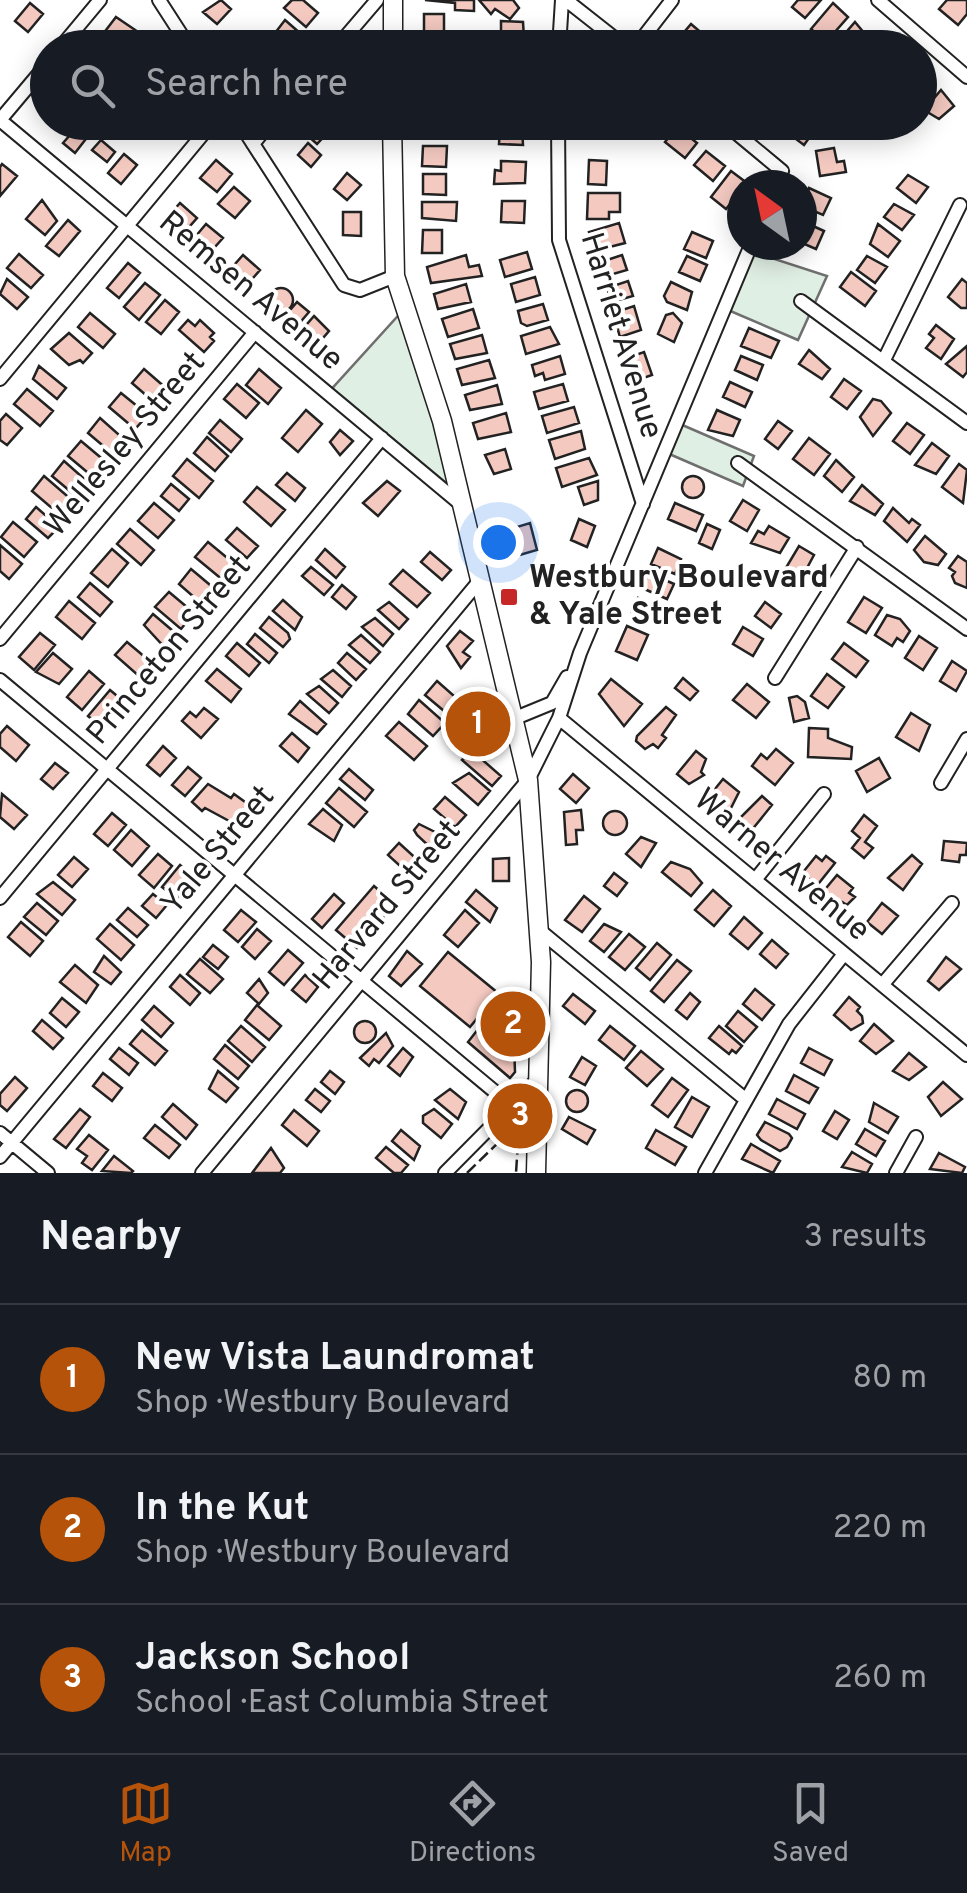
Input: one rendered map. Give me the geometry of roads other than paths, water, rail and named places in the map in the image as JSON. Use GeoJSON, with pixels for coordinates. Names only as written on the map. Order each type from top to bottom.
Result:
{"type":"FeatureCollection","features":[{"type":"Feature","properties":{"kind":"street"},"geometry":{"type":"LineString","coordinates":[[75,30],[100,0]]}},
{"type":"Feature","properties":{"kind":"street"},"geometry":{"type":"LineString","coordinates":[[159,0],[178,30]]}},
{"type":"Feature","properties":{"kind":"street"},"geometry":{"type":"LineString","coordinates":[[351,30],[377,0]]}},
{"type":"Feature","properties":{"kind":"street"},"geometry":{"type":"LineString","coordinates":[[393,0],[393,30]]}},
{"type":"Feature","properties":{"kind":"street"},"geometry":{"type":"LineString","coordinates":[[561,30],[564,0]]}},
{"type":"Feature","properties":{"kind":"street"},"geometry":{"type":"LineString","coordinates":[[564,0],[603,30]]}},
{"type":"Feature","properties":{"kind":"street"},"geometry":{"type":"LineString","coordinates":[[649,30],[672,0]]}},
{"type":"Feature","properties":{"kind":"street"},"geometry":{"type":"LineString","coordinates":[[878,0],[913,30]]}},
{"type":"Feature","properties":{"kind":"street"},"geometry":{"type":"LineString","coordinates":[[937,51],[967,77]]}},
{"type":"Feature","properties":{"kind":"street"},"geometry":{"type":"LineString","coordinates":[[0,120],[30,84]]}},
{"type":"Feature","properties":{"kind":"street","name":"Remsen Avenue"},"geometry":{"type":"LineString","coordinates":[[0,120],[464,507]]}},
{"type":"Feature","properties":{"kind":"street"},"geometry":{"type":"LineString","coordinates":[[0,379],[198,140]]}},
{"type":"Feature","properties":{"kind":"street"},"geometry":{"type":"LineString","coordinates":[[250,140],[344,285],[368,288],[396,276]]}},
{"type":"Feature","properties":{"kind":"street"},"geometry":{"type":"LineString","coordinates":[[253,144],[256,140]]}},
{"type":"Feature","properties":{"kind":"street"},"geometry":{"type":"LineString","coordinates":[[392,140],[396,276],[464,507],[528,780],[540,930],[536,1173]]}},
{"type":"Feature","properties":{"kind":"street","name":"Harriet Avenue"},"geometry":{"type":"LineString","coordinates":[[558,140],[559,240],[643,504]]}},
{"type":"Feature","properties":{"kind":"street"},"geometry":{"type":"LineString","coordinates":[[745,140],[781,170]]}},
{"type":"Feature","properties":{"kind":"street"},"geometry":{"type":"LineString","coordinates":[[884,360],[960,205]]}},
{"type":"Feature","properties":{"kind":"street","name":"Harvard Street"},"geometry":{"type":"LineString","coordinates":[[202,1173],[528,780],[559,718],[580,653],[745,260]]}},
{"type":"Feature","properties":{"kind":"street"},"geometry":{"type":"LineString","coordinates":[[801,301],[967,423]]}},
{"type":"Feature","properties":{"kind":"street","name":"Wellesley Street"},"geometry":{"type":"LineString","coordinates":[[0,639],[255,332]]}},
{"type":"Feature","properties":{"kind":"street","name":"Princeton Street"},"geometry":{"type":"LineString","coordinates":[[0,898],[382,438]]}},
{"type":"Feature","properties":{"kind":"street"},"geometry":{"type":"LineString","coordinates":[[738,463],[967,629]]}},
{"type":"Feature","properties":{"kind":"street"},"geometry":{"type":"LineString","coordinates":[[775,678],[857,548]]}},
{"type":"Feature","properties":{"kind":"street","name":"Yale Street"},"geometry":{"type":"LineString","coordinates":[[0,1157],[481,579]]}},
{"type":"Feature","properties":{"kind":"street","name":"Harvard Street"},"geometry":{"type":"LineString","coordinates":[[513,719],[552,703],[580,653]]}},
{"type":"Feature","properties":{"kind":"street"},"geometry":{"type":"LineString","coordinates":[[0,680],[512,1106]]}},
{"type":"Feature","properties":{"kind":"street","name":"Warner Avenue"},"geometry":{"type":"LineString","coordinates":[[559,718],[967,1055]]}},
{"type":"Feature","properties":{"kind":"street"},"geometry":{"type":"LineString","coordinates":[[941,783],[967,739]]}},
{"type":"Feature","properties":{"kind":"street"},"geometry":{"type":"LineString","coordinates":[[756,880],[824,794]]}},
{"type":"Feature","properties":{"kind":"street"},"geometry":{"type":"LineString","coordinates":[[882,985],[952,903]]}},
{"type":"Feature","properties":{"kind":"street"},"geometry":{"type":"LineString","coordinates":[[540,930],[745,1099]]}},
{"type":"Feature","properties":{"kind":"street"},"geometry":{"type":"LineString","coordinates":[[704,1173],[789,1024],[844,954]]}},
{"type":"Feature","properties":{"kind":"street"},"geometry":{"type":"LineString","coordinates":[[444,1173],[539,1079]]}},
{"type":"Feature","properties":{"kind":"street"},"geometry":{"type":"LineString","coordinates":[[0,1133],[48,1173]]}},
{"type":"Feature","properties":{"kind":"street"},"geometry":{"type":"LineString","coordinates":[[896,1173],[916,1137]]}},
{"type":"Feature","properties":{"kind":"place","name":"Westbury Boulevard & Yale Street"},"geometry":{"type":"Point","coordinates":[509,597]}},
{"type":"Feature","properties":{"kind":"place","name":"New Vista Laundromat"},"geometry":{"type":"Point","coordinates":[478,724]}},
{"type":"Feature","properties":{"kind":"place","name":"In the Kut"},"geometry":{"type":"Point","coordinates":[513,1024]}},
{"type":"Feature","properties":{"kind":"place","name":"Jackson School"},"geometry":{"type":"Point","coordinates":[520,1116]}}]}
